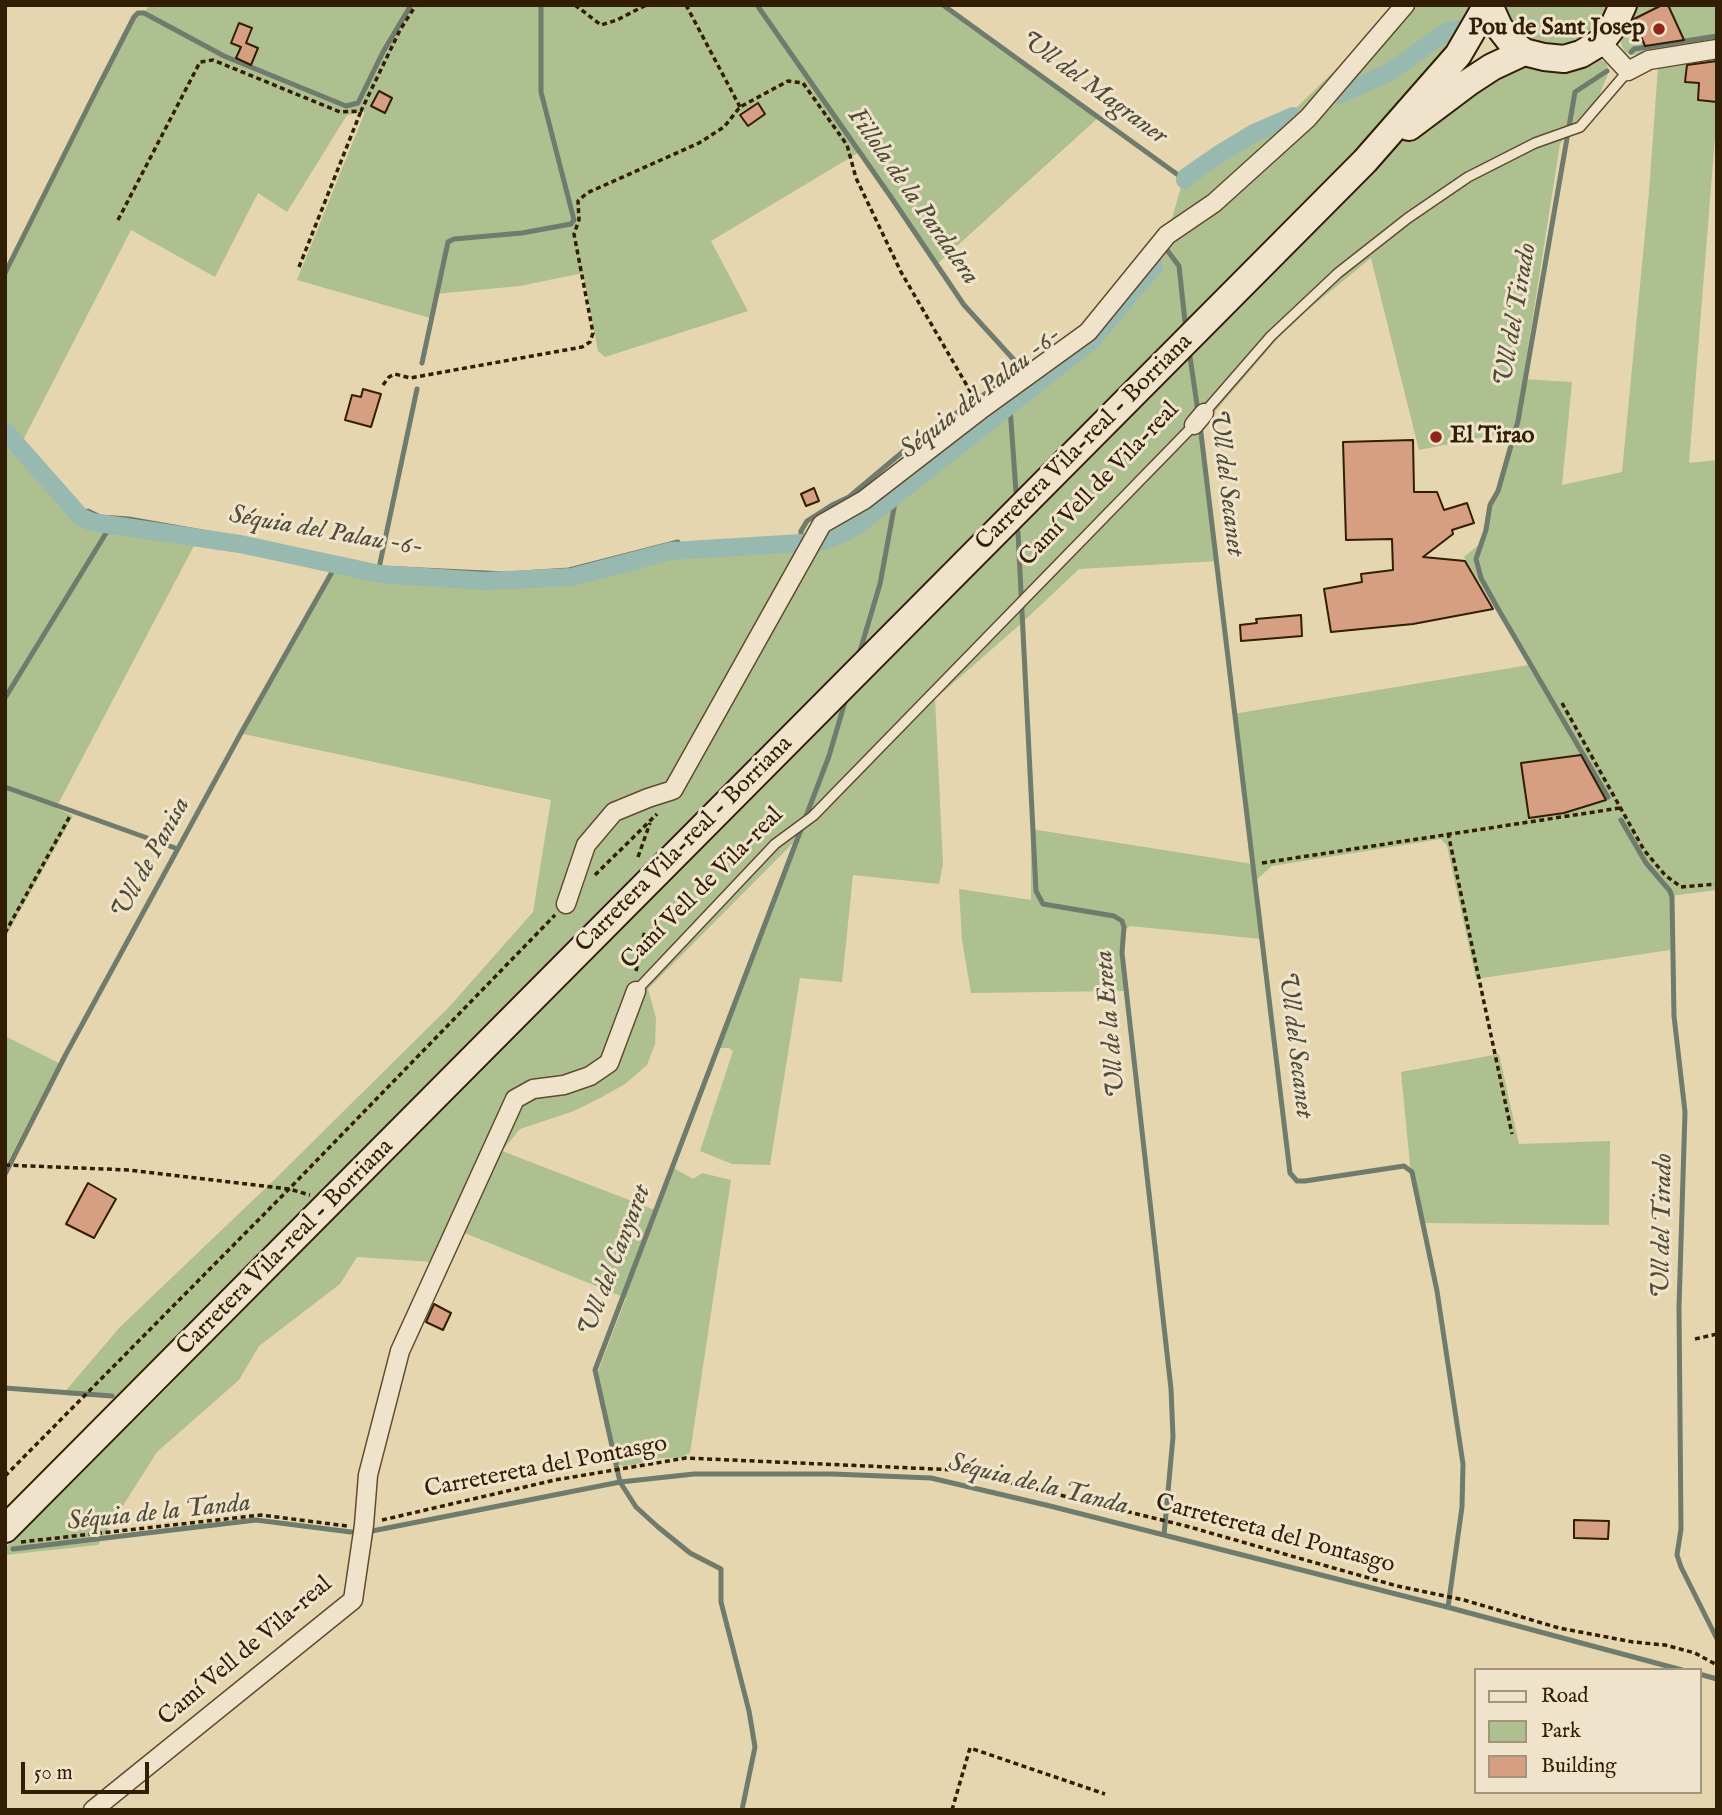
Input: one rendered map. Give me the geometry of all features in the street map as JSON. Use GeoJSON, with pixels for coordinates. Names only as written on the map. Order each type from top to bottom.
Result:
{"type":"FeatureCollection","features":[{"type":"Feature","properties":{"kind":"main road"},"geometry":{"type":"LineString","coordinates":[[1488,5],[1499,27],[1510,41],[1524,52],[1564,59],[1581,54],[1601,42],[1614,25],[1623,5]]}},
{"type":"Feature","properties":{"kind":"main road","name":"Carretera Vila-real - Borriana"},"geometry":{"type":"LineString","coordinates":[[9,1536],[333,1200],[1365,161],[1458,55],[1488,5]]}},
{"type":"Feature","properties":{"kind":"main road","name":"Carretera Vila-real - Borriana"},"geometry":{"type":"LineString","coordinates":[[1365,161],[1469,82],[1492,67],[1524,52]]}},
{"type":"Feature","properties":{"kind":"street"},"geometry":{"type":"LineString","coordinates":[[566,904],[586,845],[614,811],[673,790],[822,524],[864,500],[983,408],[1088,332],[1167,235],[1214,203],[1308,117],[1405,5]]}},
{"type":"Feature","properties":{"kind":"street"},"geometry":{"type":"LineString","coordinates":[[1601,42],[1628,71],[1649,60],[1717,49]]}},
{"type":"Feature","properties":{"kind":"street","name":"Camí Vell de Vila-real"},"geometry":{"type":"LineString","coordinates":[[93,1810],[353,1600],[368,1475],[400,1351],[515,1099],[533,1089],[564,1085],[590,1076],[609,1063],[636,991]]}},
{"type":"Feature","properties":{"kind":"lane","name":"Camí Vell de Vila-real"},"geometry":{"type":"LineString","coordinates":[[636,991],[775,844],[810,818],[1199,419],[1271,336],[1304,303],[1398,226],[1468,177],[1535,143],[1580,127],[1628,71]]}},
{"type":"Feature","properties":{"kind":"path"},"geometry":{"type":"LineString","coordinates":[[299,267],[361,111],[400,30],[416,5]]}},
{"type":"Feature","properties":{"kind":"path"},"geometry":{"type":"LineString","coordinates":[[575,5],[601,24],[617,20],[646,5]]}},
{"type":"Feature","properties":{"kind":"path"},"geometry":{"type":"LineString","coordinates":[[686,5],[740,107]]}},
{"type":"Feature","properties":{"kind":"path"},"geometry":{"type":"LineString","coordinates":[[118,220],[200,62],[212,60],[340,112],[361,111]]}},
{"type":"Feature","properties":{"kind":"path"},"geometry":{"type":"LineString","coordinates":[[383,385],[395,374],[410,378],[582,347],[590,342],[593,333],[574,234],[579,220],[578,201],[587,193],[699,143],[724,127],[740,107],[788,81],[803,83],[847,145],[856,177],[901,272],[973,397],[983,408]]}},
{"type":"Feature","properties":{"kind":"path"},"geometry":{"type":"LineString","coordinates":[[1562,703],[1644,850],[1681,887],[1717,884]]}},
{"type":"Feature","properties":{"kind":"path"},"geometry":{"type":"LineString","coordinates":[[638,857],[651,820],[648,797]]}},
{"type":"Feature","properties":{"kind":"path"},"geometry":{"type":"LineString","coordinates":[[1262,863],[1620,808]]}},
{"type":"Feature","properties":{"kind":"path"},"geometry":{"type":"LineString","coordinates":[[5,933],[70,816]]}},
{"type":"Feature","properties":{"kind":"path"},"geometry":{"type":"LineString","coordinates":[[1448,833],[1512,1134]]}},
{"type":"Feature","properties":{"kind":"path"},"geometry":{"type":"LineString","coordinates":[[636,991],[637,961],[645,930]]}},
{"type":"Feature","properties":{"kind":"path"},"geometry":{"type":"LineString","coordinates":[[5,1165],[129,1170],[289,1189],[333,1200]]}},
{"type":"Feature","properties":{"kind":"path"},"geometry":{"type":"LineString","coordinates":[[1695,1339],[1717,1334]]}},
{"type":"Feature","properties":{"kind":"path"},"geometry":{"type":"LineString","coordinates":[[5,1476],[93,1387]]}},
{"type":"Feature","properties":{"kind":"path","name":"Carretereta del Pontasgo"},"geometry":{"type":"LineString","coordinates":[[9,1536],[70,1535],[261,1515],[342,1526],[364,1525],[555,1480],[687,1458],[958,1470],[1186,1526],[1397,1586],[1450,1597],[1559,1628],[1633,1642],[1665,1645],[1695,1653],[1717,1665]]}},
{"type":"Feature","properties":{"kind":"path"},"geometry":{"type":"LineString","coordinates":[[952,1810],[970,1748],[1105,1794]]}},
{"type":"Feature","properties":{"kind":"green space"},"geometry":{"type":"Polygon","coordinates":[[[149,5],[946,5],[1100,116],[935,266],[858,153],[711,241],[748,311],[605,357],[598,351],[583,273],[520,286],[435,294],[430,318],[297,280],[365,112],[347,115],[287,212],[258,193],[215,277],[131,230],[18,450],[79,518],[92,524],[197,540],[56,808],[73,816],[5,938],[5,277],[134,18],[138,14],[144,14],[149,5]]]}},
{"type":"Feature","properties":{"kind":"green space"},"geometry":{"type":"Polygon","coordinates":[[[1391,5],[1476,5],[1468,27],[1387,125],[116,1398],[62,1395],[120,1327],[449,1007],[533,912],[551,800],[239,733],[334,566],[383,576],[470,583],[571,579],[672,553],[801,545],[843,531],[895,495],[1091,340],[1162,254],[1184,176],[1252,130],[1291,113],[1370,36],[1391,5]]]}},
{"type":"Feature","properties":{"kind":"green space"},"geometry":{"type":"Polygon","coordinates":[[[1504,5],[1610,5],[1594,33],[1568,46],[1553,47],[1532,41],[1520,32],[1507,15],[1504,5]]]}},
{"type":"Feature","properties":{"kind":"green space"},"geometry":{"type":"Polygon","coordinates":[[[1635,5],[1717,5],[1717,112],[1689,463],[1717,460],[1717,890],[1670,896],[1670,950],[1476,979],[1447,846],[1441,839],[1272,866],[1254,882],[1261,939],[1130,926],[1122,932],[1120,954],[1124,991],[971,993],[962,940],[959,889],[1031,900],[1031,829],[1252,864],[1233,714],[1529,665],[1464,557],[1481,543],[1488,505],[1497,491],[1514,431],[1419,450],[1371,258],[1278,338],[1201,428],[1218,561],[1079,569],[935,699],[943,864],[939,884],[853,875],[842,982],[800,978],[770,1165],[732,1164],[700,1151],[733,1051],[729,1048],[717,1048],[793,843],[648,989],[656,1018],[655,1044],[647,1065],[625,1084],[602,1097],[574,1111],[520,1129],[502,1151],[655,1210],[672,1167],[693,1179],[702,1173],[731,1180],[690,1453],[679,1458],[659,1458],[624,1466],[617,1464],[597,1374],[626,1298],[447,1226],[432,1262],[357,1257],[340,1284],[259,1346],[239,1380],[157,1452],[98,1545],[5,1555],[5,1548],[167,1388],[247,1304],[1374,166],[1412,132],[1507,66],[1599,58],[1607,64],[1608,74],[1597,101],[1581,116],[1560,144],[1523,379],[1572,382],[1562,485],[1622,472],[1649,192],[1659,53],[1630,55],[1622,46],[1620,38],[1630,22],[1635,5]]]}},
{"type":"Feature","properties":{"kind":"green space"},"geometry":{"type":"Polygon","coordinates":[[[5,1036],[59,1063],[5,1167],[5,1036]]]}},
{"type":"Feature","properties":{"kind":"green space"},"geometry":{"type":"Polygon","coordinates":[[[1499,1054],[1519,1144],[1610,1141],[1609,1225],[1420,1223],[1411,1175],[1401,1072],[1499,1054]]]}},
{"type":"Feature","properties":{"kind":"building","name":"Pou de Sant Josep"},"geometry":{"type":"Polygon","coordinates":[[[1662,5],[1668,5],[1684,40],[1645,46],[1634,19],[1662,5]]]}},
{"type":"Feature","properties":{"kind":"building"},"geometry":{"type":"Polygon","coordinates":[[[239,23],[252,28],[246,43],[258,48],[251,65],[236,58],[241,47],[231,43],[239,23]]]}},
{"type":"Feature","properties":{"kind":"building"},"geometry":{"type":"Polygon","coordinates":[[[1717,61],[1717,102],[1698,100],[1699,83],[1685,82],[1687,65],[1717,61]]]}},
{"type":"Feature","properties":{"kind":"building"},"geometry":{"type":"Polygon","coordinates":[[[379,91],[392,98],[385,113],[371,106],[379,91]]]}},
{"type":"Feature","properties":{"kind":"building"},"geometry":{"type":"Polygon","coordinates":[[[758,103],[765,114],[748,126],[740,115],[758,103]]]}},
{"type":"Feature","properties":{"kind":"building"},"geometry":{"type":"Polygon","coordinates":[[[363,389],[381,394],[371,427],[345,420],[352,395],[361,397],[363,389]]]}},
{"type":"Feature","properties":{"kind":"building"},"geometry":{"type":"Polygon","coordinates":[[[1413,440],[1414,492],[1437,492],[1444,510],[1467,503],[1474,523],[1452,530],[1453,534],[1423,557],[1465,561],[1493,609],[1413,624],[1331,632],[1324,589],[1362,582],[1361,574],[1393,570],[1392,539],[1346,540],[1343,442],[1413,440]]]}},
{"type":"Feature","properties":{"kind":"building"},"geometry":{"type":"Polygon","coordinates":[[[814,488],[819,501],[806,506],[801,494],[814,488]]]}},
{"type":"Feature","properties":{"kind":"building"},"geometry":{"type":"Polygon","coordinates":[[[1301,615],[1302,636],[1241,641],[1240,625],[1257,623],[1256,619],[1301,615]]]}},
{"type":"Feature","properties":{"kind":"building"},"geometry":{"type":"Polygon","coordinates":[[[1581,755],[1606,800],[1564,813],[1529,818],[1521,763],[1581,755]]]}},
{"type":"Feature","properties":{"kind":"building"},"geometry":{"type":"Polygon","coordinates":[[[88,1183],[116,1199],[94,1238],[66,1224],[88,1183]]]}},
{"type":"Feature","properties":{"kind":"building"},"geometry":{"type":"Polygon","coordinates":[[[434,1304],[451,1313],[443,1330],[426,1322],[434,1304]]]}},
{"type":"Feature","properties":{"kind":"building"},"geometry":{"type":"Polygon","coordinates":[[[1574,1520],[1609,1521],[1608,1539],[1574,1538],[1574,1520]]]}},
{"type":"Feature","properties":{"kind":"waterway"},"geometry":{"type":"LineString","coordinates":[[5,273],[138,13],[144,13],[224,56],[346,106],[358,103],[383,52],[411,5]]}},
{"type":"Feature","properties":{"kind":"waterway"},"geometry":{"type":"LineString","coordinates":[[422,363],[448,242],[454,239],[522,233],[571,224],[574,220],[541,92],[541,5]]}},
{"type":"Feature","properties":{"kind":"waterway","name":"Fillola de la Pardalera"},"geometry":{"type":"LineString","coordinates":[[757,5],[964,305],[1015,361],[1017,367],[1014,373],[982,396]]}},
{"type":"Feature","properties":{"kind":"waterway","name":"Ull del Magraner"},"geometry":{"type":"LineString","coordinates":[[943,5],[1185,180]]}},
{"type":"Feature","properties":{"kind":"waterway","name":"Séquia del Palau -6-"},"geometry":{"type":"LineString","coordinates":[[1339,95],[1390,72],[1447,31],[1459,29]]}},
{"type":"Feature","properties":{"kind":"waterway","name":"Ull del Tirado"},"geometry":{"type":"LineString","coordinates":[[1631,52],[1634,49],[1717,36]]}},
{"type":"Feature","properties":{"kind":"waterway","name":"Ull del Tirado"},"geometry":{"type":"LineString","coordinates":[[1607,71],[1575,92],[1518,421],[1498,491],[1490,505],[1486,530],[1476,559],[1481,578],[1497,607],[1608,797]]}},
{"type":"Feature","properties":{"kind":"waterway","name":"Séquia del Palau -6-"},"geometry":{"type":"LineString","coordinates":[[1185,180],[1254,133],[1293,116]]}},
{"type":"Feature","properties":{"kind":"waterway","name":"Ull del Secanet"},"geometry":{"type":"LineString","coordinates":[[1167,250],[1179,266],[1185,322]]}},
{"type":"Feature","properties":{"kind":"waterway","name":"Séquia del Palau -6-"},"geometry":{"type":"LineString","coordinates":[[823,541],[861,523],[1091,341],[1154,266]]}},
{"type":"Feature","properties":{"kind":"waterway","name":"Ull del Secanet"},"geometry":{"type":"LineString","coordinates":[[1190,357],[1198,412]]}},
{"type":"Feature","properties":{"kind":"waterway"},"geometry":{"type":"LineString","coordinates":[[379,568],[417,389]]}},
{"type":"Feature","properties":{"kind":"waterway","name":"Fillola de la Pardalera"},"geometry":{"type":"LineString","coordinates":[[801,543],[801,531],[807,521],[849,497],[918,439],[965,407]]}},
{"type":"Feature","properties":{"kind":"waterway","name":"Ull de la Ereta"},"geometry":{"type":"LineString","coordinates":[[1010,407],[1016,492]]}},
{"type":"Feature","properties":{"kind":"waterway","name":"Ull del Secanet"},"geometry":{"type":"LineString","coordinates":[[1200,425],[1290,1173],[1297,1181],[1305,1181],[1404,1166],[1412,1172],[1437,1291],[1463,1464],[1462,1507],[1448,1607]]}},
{"type":"Feature","properties":{"kind":"waterway","name":"Séquia del Palau -6-"},"geometry":{"type":"LineString","coordinates":[[5,431],[81,517],[92,522],[240,544],[380,574],[485,581],[572,577],[671,551],[801,543]]}},
{"type":"Feature","properties":{"kind":"waterway","name":"Ull del Canyaret"},"geometry":{"type":"LineString","coordinates":[[860,651],[880,584],[896,497]]}},
{"type":"Feature","properties":{"kind":"waterway"},"geometry":{"type":"LineString","coordinates":[[81,517],[88,511],[100,517],[129,519],[236,538],[379,568],[507,574],[569,570],[678,542]]}},
{"type":"Feature","properties":{"kind":"waterway"},"geometry":{"type":"LineString","coordinates":[[5,698],[111,525]]}},
{"type":"Feature","properties":{"kind":"waterway","name":"Ull de la Ereta"},"geometry":{"type":"LineString","coordinates":[[1018,532],[1036,891],[1043,904],[1114,916],[1122,921],[1124,927],[1122,953],[1171,1389],[1173,1437],[1164,1535]]}},
{"type":"Feature","properties":{"kind":"waterway","name":"Ull de Panisa"},"geometry":{"type":"LineString","coordinates":[[5,1174],[66,1054],[336,565]]}},
{"type":"Feature","properties":{"kind":"waterway","name":"Ull del Canyaret"},"geometry":{"type":"LineString","coordinates":[[742,1810],[755,1747],[749,1711],[721,1602],[721,1569],[690,1553],[658,1527],[636,1507],[620,1482],[595,1370],[829,756],[845,702]]}},
{"type":"Feature","properties":{"kind":"waterway"},"geometry":{"type":"LineString","coordinates":[[5,787],[178,849]]}},
{"type":"Feature","properties":{"kind":"waterway","name":"Ull del Tirado"},"geometry":{"type":"LineString","coordinates":[[1621,820],[1646,863],[1672,897],[1674,1016],[1685,1112],[1679,1307],[1681,1529],[1677,1555],[1717,1639]]}},
{"type":"Feature","properties":{"kind":"waterway","name":"Ull de Panisa"},"geometry":{"type":"LineString","coordinates":[[5,1388],[112,1396]]}},
{"type":"Feature","properties":{"kind":"waterway","name":"Séquia de la Tanda"},"geometry":{"type":"LineString","coordinates":[[372,1531],[620,1482],[694,1474],[833,1474],[931,1478],[1447,1607],[1675,1668]]}},
{"type":"Feature","properties":{"kind":"waterway","name":"Séquia de la Tanda"},"geometry":{"type":"LineString","coordinates":[[13,1549],[256,1520],[351,1532]]}},
{"type":"Feature","properties":{"kind":"waterway","name":"Séquia de la Tanda"},"geometry":{"type":"LineString","coordinates":[[1701,1675],[1717,1679]]}},
{"type":"Feature","properties":{"kind":"place","name":"Pou de Sant Josep"},"geometry":{"type":"Point","coordinates":[1659,29]}},
{"type":"Feature","properties":{"kind":"place","name":"El Tirao"},"geometry":{"type":"Point","coordinates":[1436,437]}}]}
